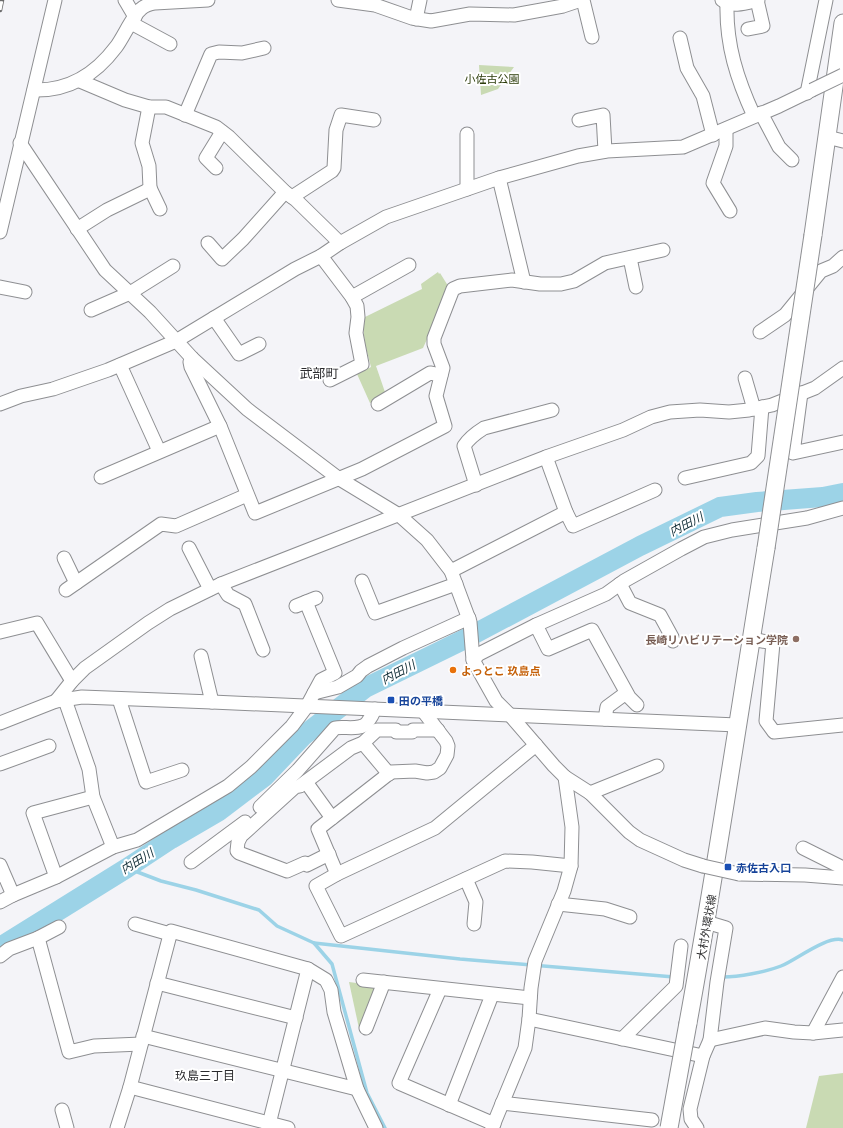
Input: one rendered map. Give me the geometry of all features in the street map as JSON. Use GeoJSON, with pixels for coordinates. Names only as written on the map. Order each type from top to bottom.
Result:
{"type":"FeatureCollection","features":[{"type":"Feature","properties":{"kind":"main road","name":"大村外環状線"},"geometry":{"type":"LineString","coordinates":[[669,1128],[718,857],[813,235],[835,139],[843,23]]}},
{"type":"Feature","properties":{"kind":"street"},"geometry":{"type":"LineString","coordinates":[[0,232],[20,143],[56,0]]}},
{"type":"Feature","properties":{"kind":"street"},"geometry":{"type":"LineString","coordinates":[[125,0],[133,20],[170,44]]}},
{"type":"Feature","properties":{"kind":"street"},"geometry":{"type":"LineString","coordinates":[[34,90],[54,89],[80,81],[107,58],[116,47],[140,9],[148,4],[208,0]]}},
{"type":"Feature","properties":{"kind":"street"},"geometry":{"type":"LineString","coordinates":[[338,0],[376,3],[416,19],[431,21],[470,14],[514,15],[563,6],[582,0],[592,37]]}},
{"type":"Feature","properties":{"kind":"street"},"geometry":{"type":"LineString","coordinates":[[416,19],[420,0]]}},
{"type":"Feature","properties":{"kind":"street"},"geometry":{"type":"LineString","coordinates":[[748,29],[762,26],[757,0],[741,4],[724,2],[732,59],[742,89],[779,147],[792,160]]}},
{"type":"Feature","properties":{"kind":"street"},"geometry":{"type":"LineString","coordinates":[[810,91],[826,0]]}},
{"type":"Feature","properties":{"kind":"street"},"geometry":{"type":"LineString","coordinates":[[680,38],[687,68],[703,96],[713,135]]}},
{"type":"Feature","properties":{"kind":"street"},"geometry":{"type":"LineString","coordinates":[[185,115],[211,54],[219,52],[242,53],[264,48]]}},
{"type":"Feature","properties":{"kind":"street"},"geometry":{"type":"LineString","coordinates":[[0,404],[21,396],[53,389],[120,365],[176,341],[294,269],[321,256],[386,217],[499,178],[578,156],[606,151],[683,147],[758,115],[843,75]]}},
{"type":"Feature","properties":{"kind":"street"},"geometry":{"type":"LineString","coordinates":[[80,81],[125,100],[149,107],[166,107],[216,127],[229,137],[340,244]]}},
{"type":"Feature","properties":{"kind":"street"},"geometry":{"type":"LineString","coordinates":[[149,107],[142,143],[149,166],[150,188],[160,209]]}},
{"type":"Feature","properties":{"kind":"street"},"geometry":{"type":"LineString","coordinates":[[208,244],[222,259],[288,195],[332,171],[334,168],[336,130],[341,115],[374,120]]}},
{"type":"Feature","properties":{"kind":"street"},"geometry":{"type":"LineString","coordinates":[[579,120],[603,116],[606,151]]}},
{"type":"Feature","properties":{"kind":"street"},"geometry":{"type":"LineString","coordinates":[[726,129],[726,146],[713,183],[730,211]]}},
{"type":"Feature","properties":{"kind":"street"},"geometry":{"type":"LineString","coordinates":[[216,168],[206,158],[222,132]]}},
{"type":"Feature","properties":{"kind":"street"},"geometry":{"type":"LineString","coordinates":[[467,134],[467,189]]}},
{"type":"Feature","properties":{"kind":"street"},"geometry":{"type":"LineString","coordinates":[[20,143],[105,270],[150,312],[192,358],[240,404],[338,478],[399,515],[427,540],[451,571],[469,620],[472,658],[496,701],[565,777],[590,794],[629,832],[640,840],[684,860],[739,874],[805,875],[843,878]]}},
{"type":"Feature","properties":{"kind":"street"},"geometry":{"type":"LineString","coordinates":[[499,178],[524,282]]}},
{"type":"Feature","properties":{"kind":"street"},"geometry":{"type":"LineString","coordinates":[[77,229],[108,210],[150,188]]}},
{"type":"Feature","properties":{"kind":"street"},"geometry":{"type":"LineString","coordinates":[[192,358],[190,362],[191,367],[220,426],[255,513],[362,469],[445,426],[436,396],[443,368],[434,344],[434,338],[453,289],[460,286],[512,280],[540,284],[561,284],[574,280],[605,263],[663,250]]}},
{"type":"Feature","properties":{"kind":"street"},"geometry":{"type":"LineString","coordinates":[[321,256],[352,297],[357,306],[358,317],[356,334],[362,364],[330,380]]}},
{"type":"Feature","properties":{"kind":"street"},"geometry":{"type":"LineString","coordinates":[[630,258],[636,287]]}},
{"type":"Feature","properties":{"kind":"street"},"geometry":{"type":"LineString","coordinates":[[760,332],[785,315],[821,271],[833,266],[843,258]]}},
{"type":"Feature","properties":{"kind":"street"},"geometry":{"type":"LineString","coordinates":[[352,297],[409,265]]}},
{"type":"Feature","properties":{"kind":"street"},"geometry":{"type":"LineString","coordinates":[[91,310],[130,293],[173,266]]}},
{"type":"Feature","properties":{"kind":"street"},"geometry":{"type":"LineString","coordinates":[[0,287],[25,292]]}},
{"type":"Feature","properties":{"kind":"street"},"geometry":{"type":"LineString","coordinates":[[214,318],[239,354],[259,344]]}},
{"type":"Feature","properties":{"kind":"street"},"geometry":{"type":"LineString","coordinates":[[120,365],[159,451]]}},
{"type":"Feature","properties":{"kind":"street"},"geometry":{"type":"LineString","coordinates":[[61,700],[72,681],[85,668],[170,609],[216,587],[546,457],[623,430],[651,417],[670,412],[700,410],[729,412],[772,405],[815,388],[843,368]]}},
{"type":"Feature","properties":{"kind":"street"},"geometry":{"type":"LineString","coordinates":[[378,404],[430,373],[441,375]]}},
{"type":"Feature","properties":{"kind":"street"},"geometry":{"type":"LineString","coordinates":[[685,478],[751,463],[758,456],[758,408],[745,378]]}},
{"type":"Feature","properties":{"kind":"street"},"geometry":{"type":"LineString","coordinates":[[801,393],[793,453],[842,438]]}},
{"type":"Feature","properties":{"kind":"street"},"geometry":{"type":"LineString","coordinates":[[476,485],[464,446],[475,433],[484,428],[552,410]]}},
{"type":"Feature","properties":{"kind":"street"},"geometry":{"type":"LineString","coordinates":[[101,477],[220,426]]}},
{"type":"Feature","properties":{"kind":"street"},"geometry":{"type":"LineString","coordinates":[[546,457],[566,512],[573,526],[654,490]]}},
{"type":"Feature","properties":{"kind":"street"},"geometry":{"type":"LineString","coordinates":[[64,558],[71,587],[161,524],[176,526],[247,495]]}},
{"type":"Feature","properties":{"kind":"street"},"geometry":{"type":"LineString","coordinates":[[472,658],[536,625],[606,594],[620,584],[681,549],[704,538],[732,530],[807,518],[843,508]]}},
{"type":"Feature","properties":{"kind":"street"},"geometry":{"type":"LineString","coordinates":[[451,571],[566,512]]}},
{"type":"Feature","properties":{"kind":"street"},"geometry":{"type":"LineString","coordinates":[[189,548],[216,587],[245,604],[264,650]]}},
{"type":"Feature","properties":{"kind":"street"},"geometry":{"type":"LineString","coordinates":[[362,581],[375,613],[456,584]]}},
{"type":"Feature","properties":{"kind":"street"},"geometry":{"type":"LineString","coordinates":[[620,584],[630,603],[660,615],[672,636],[673,641]]}},
{"type":"Feature","properties":{"kind":"street"},"geometry":{"type":"LineString","coordinates":[[0,902],[56,877],[113,847],[137,840],[228,786],[269,750],[292,726],[307,706],[321,680],[335,673],[326,639],[306,602]]}},
{"type":"Feature","properties":{"kind":"street"},"geometry":{"type":"LineString","coordinates":[[314,693],[338,687],[357,676],[368,666],[396,651],[469,620]]}},
{"type":"Feature","properties":{"kind":"street"},"geometry":{"type":"LineString","coordinates":[[0,632],[38,623],[72,681]]}},
{"type":"Feature","properties":{"kind":"street"},"geometry":{"type":"LineString","coordinates":[[536,625],[548,649],[592,630],[626,693],[637,705]]}},
{"type":"Feature","properties":{"kind":"street"},"geometry":{"type":"LineString","coordinates":[[751,639],[773,644],[766,721],[774,732],[843,725]]}},
{"type":"Feature","properties":{"kind":"street"},"geometry":{"type":"LineString","coordinates":[[201,656],[212,702]]}},
{"type":"Feature","properties":{"kind":"street"},"geometry":{"type":"LineString","coordinates":[[605,719],[607,707],[626,693]]}},
{"type":"Feature","properties":{"kind":"street"},"geometry":{"type":"LineString","coordinates":[[0,722],[61,700],[82,697],[737,725]]}},
{"type":"Feature","properties":{"kind":"street"},"geometry":{"type":"LineString","coordinates":[[119,698],[146,782],[182,770]]}},
{"type":"Feature","properties":{"kind":"street"},"geometry":{"type":"LineString","coordinates":[[61,700],[90,769],[93,797],[113,847]]}},
{"type":"Feature","properties":{"kind":"street"},"geometry":{"type":"LineString","coordinates":[[191,862],[241,826],[298,770],[336,728],[360,727],[366,725],[370,709]]}},
{"type":"Feature","properties":{"kind":"street"},"geometry":{"type":"LineString","coordinates":[[337,874],[318,829],[391,772],[434,772],[440,768],[447,755],[448,746],[446,741],[423,711]]}},
{"type":"Feature","properties":{"kind":"street"},"geometry":{"type":"LineString","coordinates":[[329,854],[307,865],[305,863],[287,871],[239,853],[237,848],[241,836],[295,788],[306,782],[351,748],[363,743],[377,730],[412,732],[413,730],[438,730]]}},
{"type":"Feature","properties":{"kind":"street"},"geometry":{"type":"LineString","coordinates":[[363,743],[389,774]]}},
{"type":"Feature","properties":{"kind":"street"},"geometry":{"type":"LineString","coordinates":[[536,745],[435,828],[337,874],[316,886],[340,938],[505,861],[571,866]]}},
{"type":"Feature","properties":{"kind":"street"},"geometry":{"type":"LineString","coordinates":[[0,764],[49,746]]}},
{"type":"Feature","properties":{"kind":"street"},"geometry":{"type":"LineString","coordinates":[[590,794],[657,766]]}},
{"type":"Feature","properties":{"kind":"street"},"geometry":{"type":"LineString","coordinates":[[440,989],[399,1083],[493,1126],[525,1048],[529,1019],[530,993],[535,961],[558,904],[571,866],[572,828],[565,777]]}},
{"type":"Feature","properties":{"kind":"street"},"geometry":{"type":"LineString","coordinates":[[306,782],[332,818]]}},
{"type":"Feature","properties":{"kind":"street"},"geometry":{"type":"LineString","coordinates":[[56,877],[33,812],[93,797]]}},
{"type":"Feature","properties":{"kind":"street"},"geometry":{"type":"LineString","coordinates":[[803,848],[843,868]]}},
{"type":"Feature","properties":{"kind":"street"},"geometry":{"type":"LineString","coordinates":[[0,865],[13,895]]}},
{"type":"Feature","properties":{"kind":"street"},"geometry":{"type":"LineString","coordinates":[[466,879],[476,902],[474,924]]}},
{"type":"Feature","properties":{"kind":"street"},"geometry":{"type":"LineString","coordinates":[[558,904],[605,909],[630,917]]}},
{"type":"Feature","properties":{"kind":"street"},"geometry":{"type":"LineString","coordinates":[[697,1128],[691,1118],[690,1109],[703,1056],[710,1040],[717,982],[726,928],[706,922]]}},
{"type":"Feature","properties":{"kind":"street"},"geometry":{"type":"LineString","coordinates":[[135,924],[170,934]]}},
{"type":"Feature","properties":{"kind":"street"},"geometry":{"type":"LineString","coordinates":[[0,956],[9,949],[38,938],[59,927]]}},
{"type":"Feature","properties":{"kind":"street"},"geometry":{"type":"LineString","coordinates":[[117,1128],[130,1087],[171,931],[308,969],[326,980],[332,990],[334,1012],[357,1089],[376,1128]]}},
{"type":"Feature","properties":{"kind":"street"},"geometry":{"type":"LineString","coordinates":[[38,938],[69,1052],[94,1046],[142,1040],[357,1089]]}},
{"type":"Feature","properties":{"kind":"street"},"geometry":{"type":"LineString","coordinates":[[622,1039],[676,986],[681,946]]}},
{"type":"Feature","properties":{"kind":"street"},"geometry":{"type":"LineString","coordinates":[[268,1126],[308,969]]}},
{"type":"Feature","properties":{"kind":"street"},"geometry":{"type":"LineString","coordinates":[[813,1033],[843,977]]}},
{"type":"Feature","properties":{"kind":"street"},"geometry":{"type":"LineString","coordinates":[[363,980],[492,995],[530,993]]}},
{"type":"Feature","properties":{"kind":"street"},"geometry":{"type":"LineString","coordinates":[[366,1028],[384,982]]}},
{"type":"Feature","properties":{"kind":"street"},"geometry":{"type":"LineString","coordinates":[[158,983],[296,1018]]}},
{"type":"Feature","properties":{"kind":"street"},"geometry":{"type":"LineString","coordinates":[[449,1105],[492,995]]}},
{"type":"Feature","properties":{"kind":"street"},"geometry":{"type":"LineString","coordinates":[[529,1019],[703,1056]]}},
{"type":"Feature","properties":{"kind":"street"},"geometry":{"type":"LineString","coordinates":[[710,1040],[764,1028],[813,1033],[843,1030]]}},
{"type":"Feature","properties":{"kind":"street"},"geometry":{"type":"LineString","coordinates":[[130,1087],[268,1126],[288,1128]]}},
{"type":"Feature","properties":{"kind":"street"},"geometry":{"type":"LineString","coordinates":[[502,1103],[652,1120]]}},
{"type":"Feature","properties":{"kind":"street"},"geometry":{"type":"LineString","coordinates":[[62,1110],[67,1128]]}},
{"type":"Feature","properties":{"kind":"green space","name":"小佐古公園"},"geometry":{"type":"Polygon","coordinates":[[[479,65],[514,67],[498,89],[481,95],[479,65]]]}},
{"type":"Feature","properties":{"kind":"green space"},"geometry":{"type":"Polygon","coordinates":[[[438,272],[450,289],[423,348],[376,366],[386,395],[370,403],[357,374],[371,367],[364,337],[365,317],[422,289],[421,284],[438,272]]]}},
{"type":"Feature","properties":{"kind":"green space"},"geometry":{"type":"Polygon","coordinates":[[[349,982],[379,986],[360,1033],[349,982]]]}},
{"type":"Feature","properties":{"kind":"green space"},"geometry":{"type":"Polygon","coordinates":[[[843,1073],[843,1128],[806,1128],[819,1076],[843,1073]]]}},
{"type":"Feature","properties":{"kind":"waterway","name":"内田川"},"geometry":{"type":"LineString","coordinates":[[0,947],[171,839],[219,811],[264,777],[303,736],[365,688],[461,641],[640,546],[720,507],[757,502],[823,497],[843,493]]}},
{"type":"Feature","properties":{"kind":"waterway"},"geometry":{"type":"LineString","coordinates":[[127,868],[161,881],[196,890],[259,910],[277,926],[314,943],[460,959],[674,977]]}},
{"type":"Feature","properties":{"kind":"waterway"},"geometry":{"type":"LineString","coordinates":[[723,977],[752,974],[775,968],[787,963],[820,944],[836,939],[843,940]]}},
{"type":"Feature","properties":{"kind":"waterway"},"geometry":{"type":"LineString","coordinates":[[314,943],[332,964],[367,1093],[385,1128]]}},
{"type":"Feature","properties":{"kind":"railway"},"geometry":{"type":"LineString","coordinates":[[0,10],[2,0]]}},
{"type":"Feature","properties":{"kind":"place","name":"長崎リハビリテーション学院"},"geometry":{"type":"Point","coordinates":[796,639]}},
{"type":"Feature","properties":{"kind":"place","name":"よっとこ 玖島点"},"geometry":{"type":"Point","coordinates":[453,670]}},
{"type":"Feature","properties":{"kind":"place","name":"田の平橋"},"geometry":{"type":"Point","coordinates":[391,700]}},
{"type":"Feature","properties":{"kind":"place","name":"赤佐古入口"},"geometry":{"type":"Point","coordinates":[728,867]}},
{"type":"Feature","properties":{"kind":"district","name":"武部町"},"geometry":{"type":"Point","coordinates":[319,373]}},
{"type":"Feature","properties":{"kind":"district","name":"玖島三丁目"},"geometry":{"type":"Point","coordinates":[205,1075]}}]}
